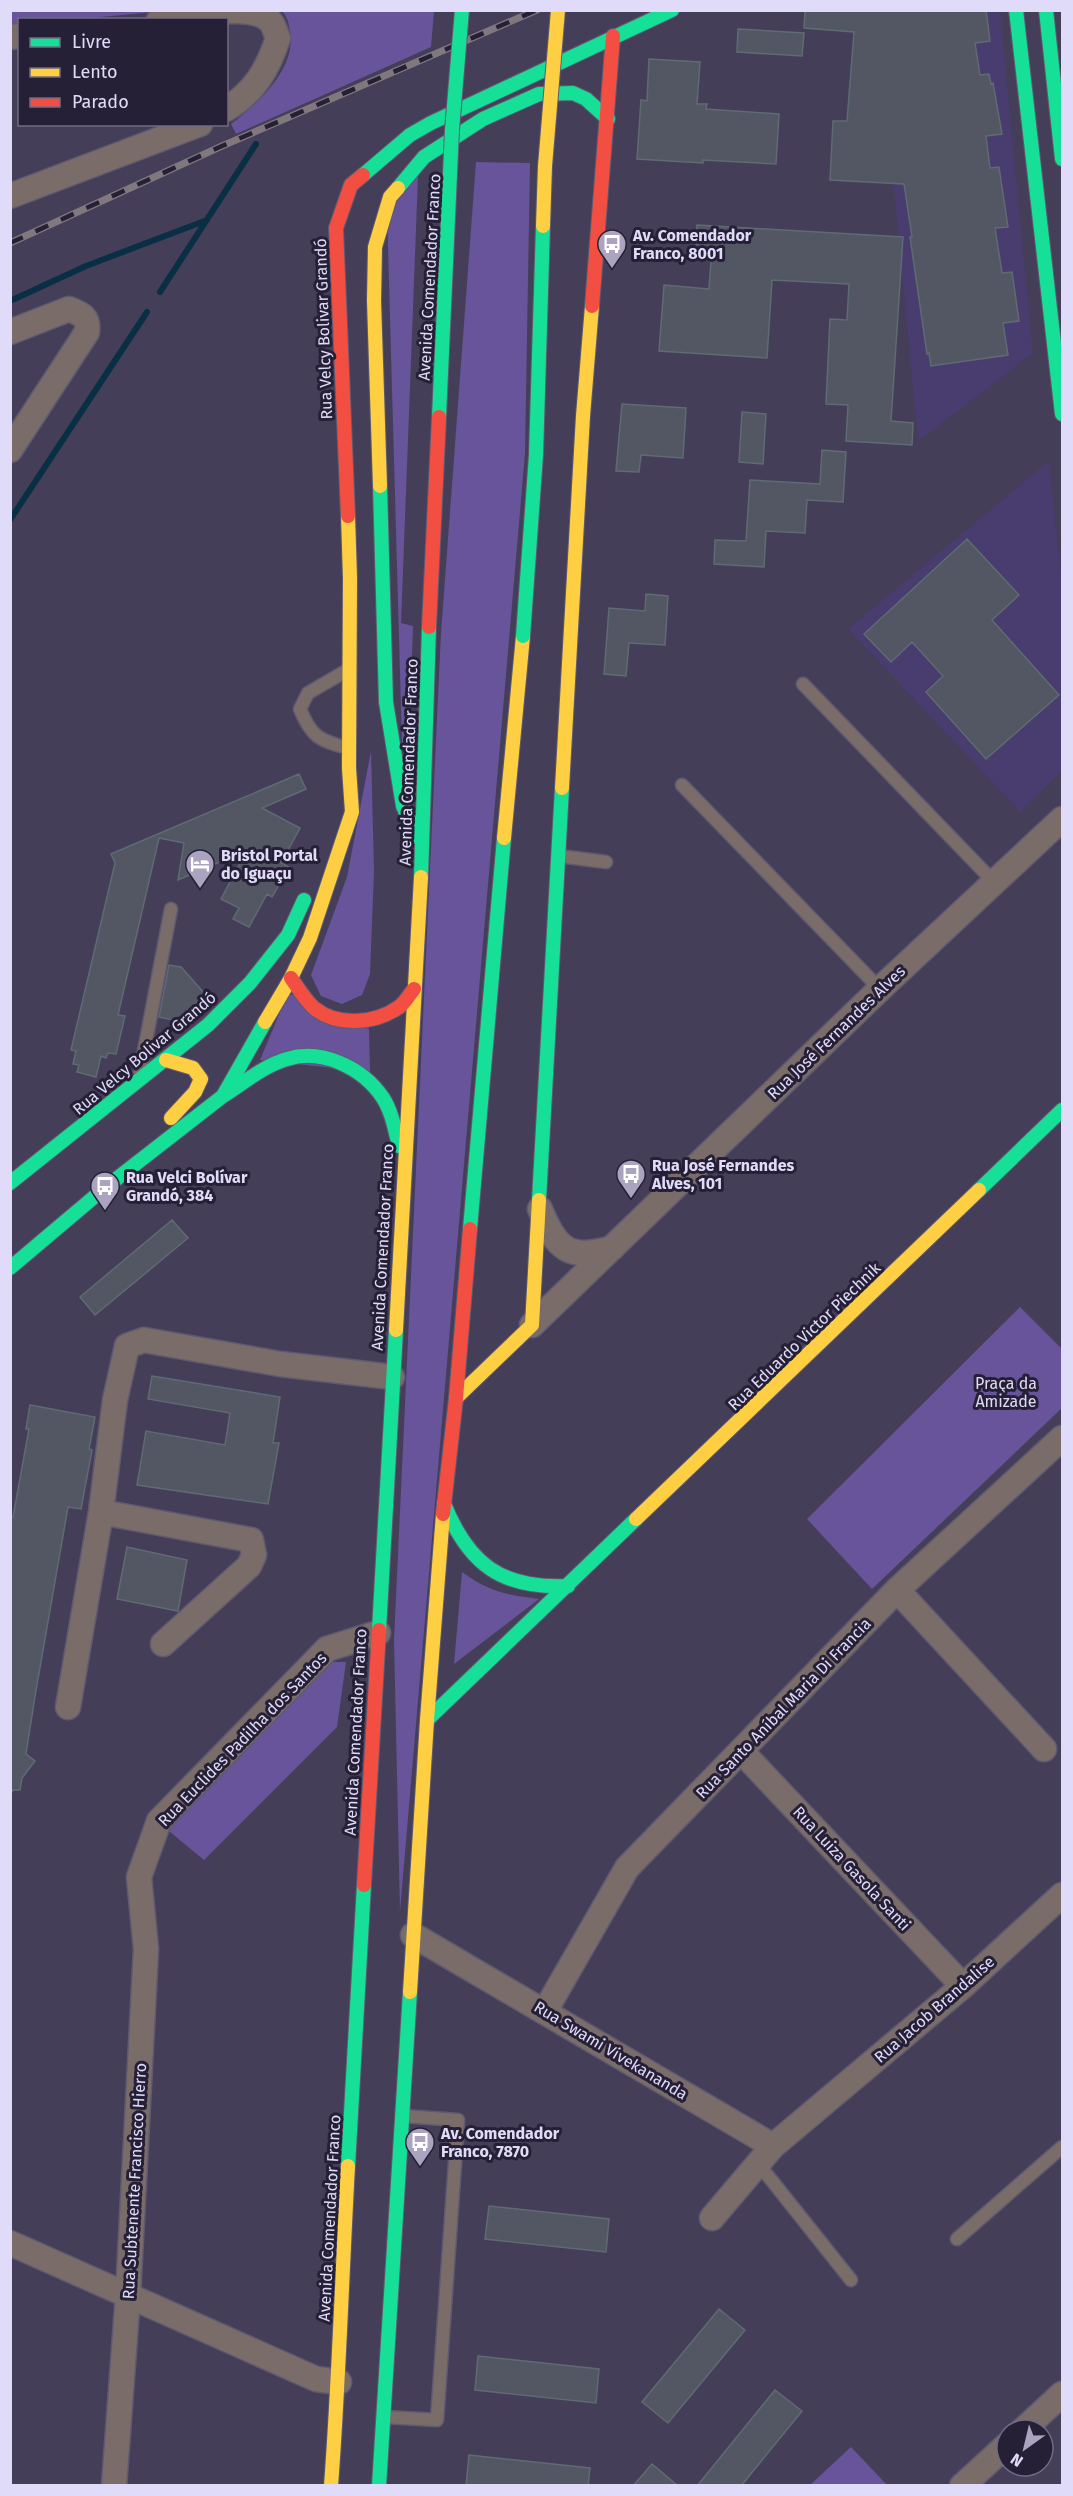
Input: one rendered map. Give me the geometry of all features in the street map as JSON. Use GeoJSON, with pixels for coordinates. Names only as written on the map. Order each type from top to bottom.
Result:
{"type":"FeatureCollection","features":[{"type":"Feature","properties":{"kind":"main road","name":"Avenida Comendador Franco"},"geometry":{"type":"LineString","coordinates":[[332,2486],[345,2386],[338,2350],[423,849],[429,627],[452,130],[462,10]]}},
{"type":"Feature","properties":{"kind":"main road"},"geometry":{"type":"LineString","coordinates":[[371,2484],[383,2417],[427,1720],[444,1504],[456,1398],[489,996],[523,636],[536,455],[545,166],[558,10]]}},
{"type":"Feature","properties":{"kind":"main road","name":"Rua Velcy Bolivar Grandó"},"geometry":{"type":"LineString","coordinates":[[10,1268],[106,1187],[222,1096],[291,978],[310,938],[352,812],[349,768],[350,578],[336,228],[351,186],[378,160],[424,127],[672,10]]}},
{"type":"Feature","properties":{"kind":"main road"},"geometry":{"type":"LineString","coordinates":[[1016,10],[1062,414]]}},
{"type":"Feature","properties":{"kind":"main road"},"geometry":{"type":"LineString","coordinates":[[1046,10],[1062,159]]}},
{"type":"Feature","properties":{"kind":"main road"},"geometry":{"type":"LineString","coordinates":[[456,1398],[532,1324],[583,416],[614,36]]}},
{"type":"Feature","properties":{"kind":"main road"},"geometry":{"type":"LineString","coordinates":[[579,53],[593,63],[610,84]]}},
{"type":"Feature","properties":{"kind":"main road"},"geometry":{"type":"LineString","coordinates":[[423,849],[403,806],[386,702],[374,301],[375,247],[390,196],[424,157],[483,119],[538,94],[573,93],[586,99],[608,119]]}},
{"type":"Feature","properties":{"kind":"main road","name":"Rua Velcy Bolivar Grandó"},"geometry":{"type":"LineString","coordinates":[[337,796],[349,768]]}},
{"type":"Feature","properties":{"kind":"main road","name":"Rua Velcy Bolivar Grandó"},"geometry":{"type":"LineString","coordinates":[[10,1183],[208,1025],[250,982],[288,935],[309,888]]}},
{"type":"Feature","properties":{"kind":"main road"},"geometry":{"type":"LineString","coordinates":[[291,978],[316,1009],[336,1019],[357,1022],[377,1017],[400,1006],[414,989]]}},
{"type":"Feature","properties":{"kind":"main road"},"geometry":{"type":"LineString","coordinates":[[222,1096],[270,1067],[295,1057],[337,1061],[356,1071],[371,1083],[388,1109],[404,1160]]}},
{"type":"Feature","properties":{"kind":"main road"},"geometry":{"type":"LineString","coordinates":[[106,1187],[200,1085],[201,1079],[193,1068],[166,1060]]}},
{"type":"Feature","properties":{"kind":"main road","name":"Rua Eduardo Victor Piechnik"},"geometry":{"type":"LineString","coordinates":[[427,1720],[1062,1110]]}},
{"type":"Feature","properties":{"kind":"main road"},"geometry":{"type":"LineString","coordinates":[[444,1504],[452,1528],[470,1555],[492,1571],[528,1586],[568,1586]]}},
{"type":"Feature","properties":{"kind":"street"},"geometry":{"type":"LineString","coordinates":[[173,18],[214,12],[251,12],[270,21],[278,38],[269,65],[234,104]]}},
{"type":"Feature","properties":{"kind":"street"},"geometry":{"type":"LineString","coordinates":[[10,196],[195,126]]}},
{"type":"Feature","properties":{"kind":"street"},"geometry":{"type":"LineString","coordinates":[[10,332],[69,309],[83,315],[88,323],[87,332],[10,450]]}},
{"type":"Feature","properties":{"kind":"street","name":"Rua José Fernandes Alves"},"geometry":{"type":"LineString","coordinates":[[532,1324],[880,989],[1062,819]]}},
{"type":"Feature","properties":{"kind":"street"},"geometry":{"type":"LineString","coordinates":[[539,1205],[552,1237],[559,1245],[576,1253],[591,1254],[612,1248]]}},
{"type":"Feature","properties":{"kind":"street"},"geometry":{"type":"LineString","coordinates":[[68,1707],[101,1512],[115,1400],[127,1346],[144,1340],[280,1364],[392,1377]]}},
{"type":"Feature","properties":{"kind":"street","name":"Rua Santo Aníbal Maria Di Francia"},"geometry":{"type":"LineString","coordinates":[[544,2011],[627,1868],[897,1590],[1062,1438]]}},
{"type":"Feature","properties":{"kind":"street"},"geometry":{"type":"LineString","coordinates":[[101,1512],[251,1540],[254,1555],[249,1566],[162,1644]]}},
{"type":"Feature","properties":{"kind":"street"},"geometry":{"type":"LineString","coordinates":[[897,1590],[1044,1749]]}},
{"type":"Feature","properties":{"kind":"street","name":"Rua Euclides Padilha dos Santos"},"geometry":{"type":"LineString","coordinates":[[139,1878],[159,1821],[327,1648],[378,1634]]}},
{"type":"Feature","properties":{"kind":"street","name":"Rua Luiza Gasola Santi"},"geometry":{"type":"LineString","coordinates":[[741,1751],[963,1986]]}},
{"type":"Feature","properties":{"kind":"street","name":"Rua Subtenente Francisco Hierro"},"geometry":{"type":"LineString","coordinates":[[114,2486],[128,2295],[146,1949],[139,1878]]}},
{"type":"Feature","properties":{"kind":"street","name":"Rua Jacob Brandalise"},"geometry":{"type":"LineString","coordinates":[[765,2154],[963,1986],[1062,1895]]}},
{"type":"Feature","properties":{"kind":"street","name":"Rua Swami Vivekananda"},"geometry":{"type":"LineString","coordinates":[[413,1935],[544,2011],[765,2154]]}},
{"type":"Feature","properties":{"kind":"street"},"geometry":{"type":"LineString","coordinates":[[712,2218],[765,2154]]}},
{"type":"Feature","properties":{"kind":"street"},"geometry":{"type":"LineString","coordinates":[[10,2243],[316,2379],[345,2386]]}},
{"type":"Feature","properties":{"kind":"street"},"geometry":{"type":"LineString","coordinates":[[1036,2418],[1062,2394]]}},
{"type":"Feature","properties":{"kind":"street"},"geometry":{"type":"LineString","coordinates":[[962,2486],[995,2456]]}},
{"type":"Feature","properties":{"kind":"lane"},"geometry":{"type":"LineString","coordinates":[[350,669],[325,681],[308,693],[300,709],[308,729],[325,742],[350,748]]}},
{"type":"Feature","properties":{"kind":"lane"},"geometry":{"type":"LineString","coordinates":[[803,684],[994,882]]}},
{"type":"Feature","properties":{"kind":"lane"},"geometry":{"type":"LineString","coordinates":[[682,785],[880,989]]}},
{"type":"Feature","properties":{"kind":"lane"},"geometry":{"type":"LineString","coordinates":[[558,856],[606,862]]}},
{"type":"Feature","properties":{"kind":"lane"},"geometry":{"type":"LineString","coordinates":[[139,1082],[171,909]]}},
{"type":"Feature","properties":{"kind":"lane"},"geometry":{"type":"LineString","coordinates":[[383,2417],[437,2420],[458,2120],[402,2116]]}},
{"type":"Feature","properties":{"kind":"lane"},"geometry":{"type":"LineString","coordinates":[[957,2239],[1062,2147]]}},
{"type":"Feature","properties":{"kind":"lane"},"geometry":{"type":"LineString","coordinates":[[765,2154],[851,2280]]}},
{"type":"Feature","properties":{"kind":"shaded area"},"geometry":{"type":"Polygon","coordinates":[[[877,11],[1000,11],[1033,353],[918,441],[877,11]]]}},
{"type":"Feature","properties":{"kind":"shaded area"},"geometry":{"type":"Polygon","coordinates":[[[1049,461],[1062,584],[1062,771],[1020,811],[848,629],[1049,461]]]}},
{"type":"Feature","properties":{"kind":"green space"},"geometry":{"type":"Polygon","coordinates":[[[11,11],[165,11],[90,18],[18,18],[18,25],[11,26],[11,11]]]}},
{"type":"Feature","properties":{"kind":"green space"},"geometry":{"type":"Polygon","coordinates":[[[281,11],[434,11],[431,47],[236,134],[231,124],[263,96],[282,71],[288,58],[291,45],[290,31],[286,17],[281,11]]]}},
{"type":"Feature","properties":{"kind":"green space"},"geometry":{"type":"Polygon","coordinates":[[[476,162],[530,163],[525,453],[400,1911],[394,1640],[441,633],[476,162]]]}},
{"type":"Feature","properties":{"kind":"green space"},"geometry":{"type":"Polygon","coordinates":[[[418,176],[401,623],[413,626],[409,741],[402,744],[387,211],[418,176]]]}},
{"type":"Feature","properties":{"kind":"green space"},"geometry":{"type":"Polygon","coordinates":[[[371,751],[374,871],[370,974],[362,995],[342,1004],[321,996],[311,975],[347,877],[371,751]]]}},
{"type":"Feature","properties":{"kind":"green space"},"geometry":{"type":"Polygon","coordinates":[[[288,993],[369,1029],[370,1072],[260,1060],[288,993]]]}},
{"type":"Feature","properties":{"kind":"green space","name":"Praça da Amizade"},"geometry":{"type":"Polygon","coordinates":[[[1020,1307],[1062,1349],[1062,1408],[872,1589],[807,1519],[1020,1307]]]}},
{"type":"Feature","properties":{"kind":"green space"},"geometry":{"type":"Polygon","coordinates":[[[462,1572],[499,1592],[539,1599],[454,1664],[462,1572]]]}},
{"type":"Feature","properties":{"kind":"green space"},"geometry":{"type":"Polygon","coordinates":[[[331,1662],[346,1662],[337,1727],[204,1860],[164,1827],[331,1662]]]}},
{"type":"Feature","properties":{"kind":"green space"},"geometry":{"type":"Polygon","coordinates":[[[851,2447],[887,2485],[810,2485],[851,2447]]]}},
{"type":"Feature","properties":{"kind":"building"},"geometry":{"type":"Polygon","coordinates":[[[805,10],[986,10],[990,41],[975,43],[980,75],[989,74],[991,84],[993,83],[1002,134],[986,136],[990,168],[999,167],[1008,227],[995,228],[1002,273],[1012,272],[1019,321],[1003,323],[1008,355],[931,366],[929,353],[927,354],[904,184],[830,180],[833,121],[847,121],[854,32],[804,28],[805,10]]]}},
{"type":"Feature","properties":{"kind":"building"},"geometry":{"type":"Polygon","coordinates":[[[738,29],[804,33],[802,56],[737,52],[738,29]]]}},
{"type":"Feature","properties":{"kind":"building"},"geometry":{"type":"Polygon","coordinates":[[[649,59],[700,62],[697,104],[707,104],[706,109],[779,114],[776,164],[637,159],[641,100],[647,101],[649,59]]]}},
{"type":"Feature","properties":{"kind":"building"},"geometry":{"type":"Polygon","coordinates":[[[697,225],[903,237],[891,421],[913,423],[912,445],[846,441],[848,405],[826,404],[830,319],[847,320],[849,284],[772,280],[767,358],[659,351],[664,285],[709,289],[712,248],[696,248],[697,225]]]}},
{"type":"Feature","properties":{"kind":"building"},"geometry":{"type":"Polygon","coordinates":[[[622,404],[686,408],[683,458],[641,455],[639,472],[616,471],[622,404]]]}},
{"type":"Feature","properties":{"kind":"building"},"geometry":{"type":"Polygon","coordinates":[[[742,412],[766,414],[763,464],[739,462],[742,412]]]}},
{"type":"Feature","properties":{"kind":"building"},"geometry":{"type":"Polygon","coordinates":[[[822,450],[846,452],[843,502],[807,500],[805,533],[766,531],[764,567],[714,564],[715,540],[746,541],[750,480],[820,484],[822,450]]]}},
{"type":"Feature","properties":{"kind":"building"},"geometry":{"type":"Polygon","coordinates":[[[967,539],[1019,595],[992,620],[1059,695],[986,759],[926,692],[943,676],[912,642],[891,662],[864,634],[967,539]]]}},
{"type":"Feature","properties":{"kind":"building"},"geometry":{"type":"Polygon","coordinates":[[[646,594],[668,596],[665,645],[629,643],[626,676],[604,674],[609,608],[645,611],[646,594]]]}},
{"type":"Feature","properties":{"kind":"building"},"geometry":{"type":"Polygon","coordinates":[[[299,774],[306,789],[262,808],[300,828],[281,863],[289,867],[272,897],[267,894],[249,927],[233,919],[239,908],[221,899],[247,850],[178,880],[184,843],[159,838],[118,1015],[125,1016],[116,1054],[108,1053],[106,1058],[101,1056],[96,1077],[77,1072],[79,1065],[73,1064],[76,1051],[71,1050],[115,863],[111,854],[299,774]]]}},
{"type":"Feature","properties":{"kind":"building"},"geometry":{"type":"Polygon","coordinates":[[[169,965],[181,967],[205,994],[177,1021],[159,1017],[169,965]]]}},
{"type":"Feature","properties":{"kind":"building"},"geometry":{"type":"Polygon","coordinates":[[[172,1220],[188,1238],[95,1315],[80,1297],[172,1220]]]}},
{"type":"Feature","properties":{"kind":"building"},"geometry":{"type":"Polygon","coordinates":[[[152,1376],[280,1397],[273,1443],[279,1443],[268,1504],[137,1485],[146,1431],[225,1445],[230,1413],[148,1399],[152,1376]]]}},
{"type":"Feature","properties":{"kind":"building"},"geometry":{"type":"Polygon","coordinates":[[[30,1405],[95,1417],[89,1449],[92,1450],[81,1509],[68,1507],[35,1696],[26,1754],[35,1761],[22,1778],[20,1790],[13,1790],[11,1793],[10,1517],[13,1517],[29,1429],[26,1429],[30,1405]]]}},
{"type":"Feature","properties":{"kind":"building"},"geometry":{"type":"Polygon","coordinates":[[[127,1547],[187,1560],[178,1611],[117,1599],[127,1547]]]}},
{"type":"Feature","properties":{"kind":"building"},"geometry":{"type":"Polygon","coordinates":[[[489,2206],[609,2219],[606,2252],[485,2239],[489,2206]]]}},
{"type":"Feature","properties":{"kind":"building"},"geometry":{"type":"Polygon","coordinates":[[[719,2309],[745,2330],[668,2423],[642,2402],[719,2309]]]}},
{"type":"Feature","properties":{"kind":"building"},"geometry":{"type":"Polygon","coordinates":[[[478,2356],[599,2369],[596,2403],[475,2390],[478,2356]]]}},
{"type":"Feature","properties":{"kind":"building"},"geometry":{"type":"Polygon","coordinates":[[[775,2390],[802,2411],[741,2486],[697,2486],[775,2390]]]}},
{"type":"Feature","properties":{"kind":"building"},"geometry":{"type":"Polygon","coordinates":[[[469,2455],[590,2468],[588,2486],[466,2486],[469,2455]]]}},
{"type":"Feature","properties":{"kind":"building"},"geometry":{"type":"Polygon","coordinates":[[[652,2464],[678,2486],[633,2486],[652,2464]]]}},
{"type":"Feature","properties":{"kind":"waterway"},"geometry":{"type":"LineString","coordinates":[[160,292],[256,144]]}},
{"type":"Feature","properties":{"kind":"waterway"},"geometry":{"type":"LineString","coordinates":[[10,301],[86,266],[207,220]]}},
{"type":"Feature","properties":{"kind":"waterway"},"geometry":{"type":"LineString","coordinates":[[10,520],[147,312]]}},
{"type":"Feature","properties":{"kind":"railway"},"geometry":{"type":"LineString","coordinates":[[10,243],[222,146],[537,10]]}},
{"type":"Feature","properties":{"kind":"traffic: fast"},"geometry":{"type":"LineString","coordinates":[[439,417],[452,130],[462,10]]}},
{"type":"Feature","properties":{"kind":"traffic: fast"},"geometry":{"type":"LineString","coordinates":[[363,175],[410,135],[431,123],[672,10]]}},
{"type":"Feature","properties":{"kind":"traffic: fast"},"geometry":{"type":"LineString","coordinates":[[1016,10],[1062,414]]}},
{"type":"Feature","properties":{"kind":"traffic: fast"},"geometry":{"type":"LineString","coordinates":[[1046,10],[1062,159]]}},
{"type":"Feature","properties":{"kind":"traffic: fast"},"geometry":{"type":"LineString","coordinates":[[398,188],[424,157],[483,119],[539,94],[573,93],[586,99],[608,119]]}},
{"type":"Feature","properties":{"kind":"traffic: fast"},"geometry":{"type":"LineString","coordinates":[[523,636],[536,455],[543,226]]}},
{"type":"Feature","properties":{"kind":"traffic: fast"},"geometry":{"type":"LineString","coordinates":[[380,486],[386,702],[403,806],[418,838]]}},
{"type":"Feature","properties":{"kind":"traffic: fast"},"geometry":{"type":"LineString","coordinates":[[421,877],[429,627]]}},
{"type":"Feature","properties":{"kind":"traffic: fast"},"geometry":{"type":"LineString","coordinates":[[539,1200],[562,788]]}},
{"type":"Feature","properties":{"kind":"traffic: fast"},"geometry":{"type":"LineString","coordinates":[[470,1229],[504,838]]}},
{"type":"Feature","properties":{"kind":"traffic: fast"},"geometry":{"type":"LineString","coordinates":[[10,1183],[208,1025],[250,983],[288,935],[304,900]]}},
{"type":"Feature","properties":{"kind":"traffic: fast"},"geometry":{"type":"LineString","coordinates":[[10,1268],[106,1187],[223,1096],[265,1022]]}},
{"type":"Feature","properties":{"kind":"traffic: fast"},"geometry":{"type":"LineString","coordinates":[[223,1096],[278,1062],[300,1056],[327,1059],[341,1063],[375,1087],[389,1109],[399,1146]]}},
{"type":"Feature","properties":{"kind":"traffic: fast"},"geometry":{"type":"LineString","coordinates":[[979,1190],[1062,1110]]}},
{"type":"Feature","properties":{"kind":"traffic: fast"},"geometry":{"type":"LineString","coordinates":[[379,1630],[396,1330]]}},
{"type":"Feature","properties":{"kind":"traffic: fast"},"geometry":{"type":"LineString","coordinates":[[444,1504],[465,1543],[477,1558],[491,1569],[524,1583],[568,1586]]}},
{"type":"Feature","properties":{"kind":"traffic: fast"},"geometry":{"type":"LineString","coordinates":[[427,1720],[636,1519]]}},
{"type":"Feature","properties":{"kind":"traffic: fast"},"geometry":{"type":"LineString","coordinates":[[348,2166],[364,1885]]}},
{"type":"Feature","properties":{"kind":"traffic: fast"},"geometry":{"type":"LineString","coordinates":[[379,2486],[410,1992]]}},
{"type":"Feature","properties":{"kind":"traffic: slow"},"geometry":{"type":"LineString","coordinates":[[543,226],[545,166],[558,10]]}},
{"type":"Feature","properties":{"kind":"traffic: slow"},"geometry":{"type":"LineString","coordinates":[[380,486],[374,301],[375,247],[390,197],[398,188]]}},
{"type":"Feature","properties":{"kind":"traffic: slow"},"geometry":{"type":"LineString","coordinates":[[562,788],[583,416],[592,306]]}},
{"type":"Feature","properties":{"kind":"traffic: slow"},"geometry":{"type":"LineString","coordinates":[[265,1022],[291,978],[310,938],[352,812],[349,768],[348,516]]}},
{"type":"Feature","properties":{"kind":"traffic: slow"},"geometry":{"type":"LineString","coordinates":[[504,838],[523,636]]}},
{"type":"Feature","properties":{"kind":"traffic: slow"},"geometry":{"type":"LineString","coordinates":[[396,1330],[421,877]]}},
{"type":"Feature","properties":{"kind":"traffic: slow"},"geometry":{"type":"LineString","coordinates":[[166,1060],[193,1068],[201,1079],[195,1092],[171,1118]]}},
{"type":"Feature","properties":{"kind":"traffic: slow"},"geometry":{"type":"LineString","coordinates":[[636,1519],[979,1190]]}},
{"type":"Feature","properties":{"kind":"traffic: slow"},"geometry":{"type":"LineString","coordinates":[[456,1398],[532,1325],[539,1200]]}},
{"type":"Feature","properties":{"kind":"traffic: slow"},"geometry":{"type":"LineString","coordinates":[[410,1992],[443,1514]]}},
{"type":"Feature","properties":{"kind":"traffic: slow"},"geometry":{"type":"LineString","coordinates":[[331,2486],[348,2166]]}},
{"type":"Feature","properties":{"kind":"traffic: jam"},"geometry":{"type":"LineString","coordinates":[[592,306],[613,36]]}},
{"type":"Feature","properties":{"kind":"traffic: jam"},"geometry":{"type":"LineString","coordinates":[[348,516],[336,228],[351,185],[363,175]]}},
{"type":"Feature","properties":{"kind":"traffic: jam"},"geometry":{"type":"LineString","coordinates":[[429,627],[439,417]]}},
{"type":"Feature","properties":{"kind":"traffic: jam"},"geometry":{"type":"LineString","coordinates":[[291,978],[314,1008],[323,1014],[345,1021],[368,1020],[389,1013],[401,1005],[414,989]]}},
{"type":"Feature","properties":{"kind":"traffic: jam"},"geometry":{"type":"LineString","coordinates":[[443,1514],[456,1398],[470,1229]]}},
{"type":"Feature","properties":{"kind":"traffic: jam"},"geometry":{"type":"LineString","coordinates":[[364,1885],[379,1630]]}},
{"type":"Feature","properties":{"kind":"place","name":"Av. Comendador Franco, 8001"},"geometry":{"type":"Point","coordinates":[612,270]}},
{"type":"Feature","properties":{"kind":"place","name":"Bristol Portal do Iguaçu"},"geometry":{"type":"Point","coordinates":[200,890]}},
{"type":"Feature","properties":{"kind":"place","name":"Rua José Fernandes Alves, 101"},"geometry":{"type":"Point","coordinates":[631,1200]}},
{"type":"Feature","properties":{"kind":"place","name":"Rua Velci Bolívar Grandó, 384"},"geometry":{"type":"Point","coordinates":[105,1212]}},
{"type":"Feature","properties":{"kind":"place","name":"Av. Comendador Franco, 7870"},"geometry":{"type":"Point","coordinates":[420,2168]}}]}
